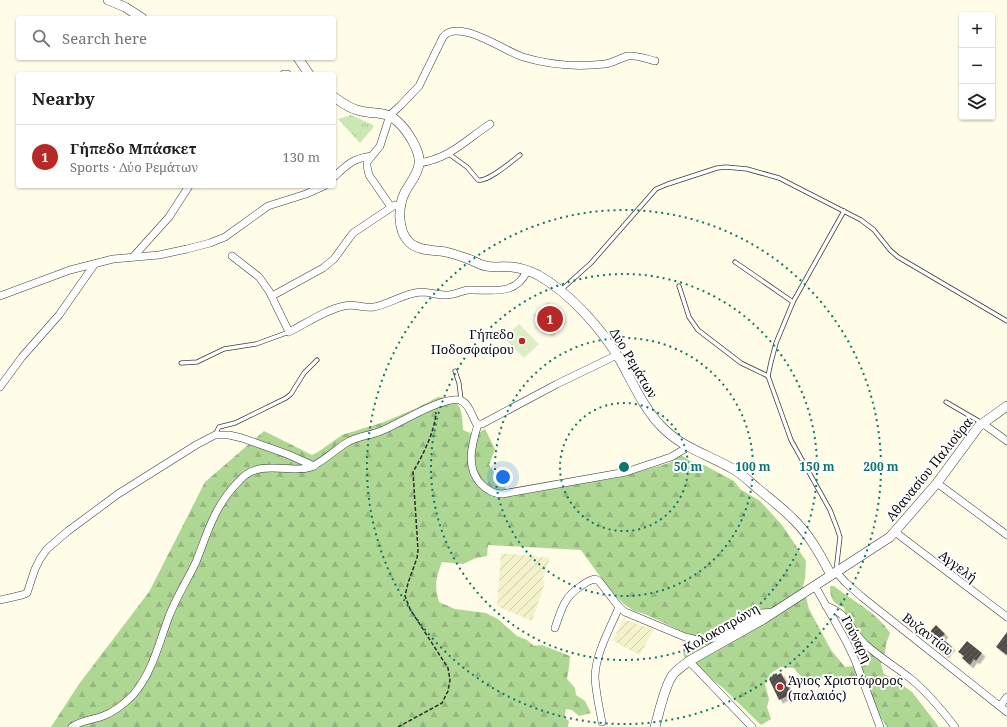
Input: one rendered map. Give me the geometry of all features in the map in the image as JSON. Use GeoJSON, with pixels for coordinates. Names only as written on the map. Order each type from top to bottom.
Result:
{"type":"FeatureCollection","features":[{"type":"Feature","properties":{"kind":"street"},"geometry":{"type":"LineString","coordinates":[[108,0],[125,7],[139,16]]}},
{"type":"Feature","properties":{"kind":"street"},"geometry":{"type":"LineString","coordinates":[[391,206],[379,191],[368,172],[367,166],[371,156],[380,146],[390,115],[401,106],[419,86],[443,37],[446,34],[452,31],[468,33],[485,39],[524,58],[558,64],[605,64],[629,56],[655,61]]}},
{"type":"Feature","properties":{"kind":"street"},"geometry":{"type":"LineString","coordinates":[[299,60],[307,72]]}},
{"type":"Feature","properties":{"kind":"street"},"geometry":{"type":"LineString","coordinates":[[336,98],[355,110],[390,115],[400,123],[415,146],[419,154],[419,163],[432,161],[449,154],[490,124]]}},
{"type":"Feature","properties":{"kind":"street"},"geometry":{"type":"LineString","coordinates":[[336,175],[356,159],[371,156]]}},
{"type":"Feature","properties":{"kind":"street","name":"Δύο Ρεμάτων"},"geometry":{"type":"LineString","coordinates":[[419,163],[417,172],[405,192],[400,216],[402,230],[406,238],[413,246],[462,257],[487,266],[512,267],[527,271],[537,275],[560,290],[593,323],[617,355],[651,415],[670,435],[688,447],[741,474],[784,511],[808,537],[833,573]]}},
{"type":"Feature","properties":{"kind":"street"},"geometry":{"type":"LineString","coordinates":[[133,258],[169,218],[188,188]]}},
{"type":"Feature","properties":{"kind":"street"},"geometry":{"type":"LineString","coordinates":[[0,296],[70,270],[113,259],[133,258],[180,251],[218,241],[268,206],[306,194],[320,188]]}},
{"type":"Feature","properties":{"kind":"street"},"geometry":{"type":"LineString","coordinates":[[272,296],[323,268],[334,259],[353,233],[391,206],[402,202]]}},
{"type":"Feature","properties":{"kind":"street"},"geometry":{"type":"LineString","coordinates":[[232,256],[259,277],[272,296],[289,332],[325,313],[345,305],[368,308],[376,307],[413,293],[421,292],[447,295],[468,290],[490,291],[507,289],[520,282],[527,271]]}},
{"type":"Feature","properties":{"kind":"street"},"geometry":{"type":"LineString","coordinates":[[0,387],[22,357],[59,315],[94,265]]}},
{"type":"Feature","properties":{"kind":"street"},"geometry":{"type":"LineString","coordinates":[[478,424],[482,424],[557,384],[617,355]]}},
{"type":"Feature","properties":{"kind":"street"},"geometry":{"type":"LineString","coordinates":[[72,727],[80,722],[104,716],[113,711],[132,695],[147,676],[154,662],[169,618],[214,517],[240,479],[248,473],[265,468],[302,469],[314,466],[347,442],[382,431],[440,404],[453,400],[461,400],[478,424],[471,452],[472,470],[485,489],[495,494],[626,472],[671,457],[688,447]]}},
{"type":"Feature","properties":{"kind":"street","name":"Αθανασίου Παλιούρα"},"geometry":{"type":"LineString","coordinates":[[833,573],[895,532],[937,483],[973,433],[982,423],[1007,406]]}},
{"type":"Feature","properties":{"kind":"street"},"geometry":{"type":"LineString","coordinates":[[982,423],[1007,441]]}},
{"type":"Feature","properties":{"kind":"street"},"geometry":{"type":"LineString","coordinates":[[0,600],[22,596],[27,593],[35,568],[40,559],[47,549],[68,531],[118,494],[196,445],[215,435],[228,435],[242,438],[288,454],[314,466]]}},
{"type":"Feature","properties":{"kind":"street"},"geometry":{"type":"LineString","coordinates":[[937,483],[1007,535]]}},
{"type":"Feature","properties":{"kind":"street","name":"Αγγελή"},"geometry":{"type":"LineString","coordinates":[[895,532],[1007,618]]}},
{"type":"Feature","properties":{"kind":"street","name":"Κολοκοτρώνη"},"geometry":{"type":"LineString","coordinates":[[655,727],[670,680],[677,671],[689,662],[774,612],[833,573]]}},
{"type":"Feature","properties":{"kind":"street","name":"Βυζαντίου"},"geometry":{"type":"LineString","coordinates":[[833,573],[1007,712]]}},
{"type":"Feature","properties":{"kind":"street"},"geometry":{"type":"LineString","coordinates":[[555,628],[566,599],[574,591],[595,579],[599,581],[619,607],[625,612],[685,637],[701,641],[721,636],[761,613],[774,612]]}},
{"type":"Feature","properties":{"kind":"street","name":"Γούναρη"},"geometry":{"type":"LineString","coordinates":[[815,586],[846,641],[858,667],[879,724]]}},
{"type":"Feature","properties":{"kind":"street"},"geometry":{"type":"LineString","coordinates":[[826,606],[840,612],[864,644],[913,680],[932,699],[955,727]]}},
{"type":"Feature","properties":{"kind":"street"},"geometry":{"type":"LineString","coordinates":[[602,722],[596,687],[596,668],[601,650],[619,607]]}},
{"type":"Feature","properties":{"kind":"street"},"geometry":{"type":"LineString","coordinates":[[689,662],[752,727]]}},
{"type":"Feature","properties":{"kind":"street"},"geometry":{"type":"LineString","coordinates":[[1000,706],[1007,697]]}},
{"type":"Feature","properties":{"kind":"lane"},"geometry":{"type":"LineString","coordinates":[[449,154],[466,167],[480,181],[489,177],[520,155]]}},
{"type":"Feature","properties":{"kind":"lane"},"geometry":{"type":"LineString","coordinates":[[560,290],[582,272],[656,189],[711,170],[726,167],[748,169],[779,178],[861,220],[874,230],[890,250],[898,257],[1007,321]]}},
{"type":"Feature","properties":{"kind":"lane"},"geometry":{"type":"LineString","coordinates":[[833,573],[840,537],[830,510],[791,440],[768,376],[776,343],[793,302],[844,212]]}},
{"type":"Feature","properties":{"kind":"lane"},"geometry":{"type":"LineString","coordinates":[[736,262],[793,302]]}},
{"type":"Feature","properties":{"kind":"lane"},"geometry":{"type":"LineString","coordinates":[[679,286],[689,317],[698,330],[736,360],[768,376]]}},
{"type":"Feature","properties":{"kind":"lane"},"geometry":{"type":"LineString","coordinates":[[181,363],[197,362],[224,349],[256,344],[289,332]]}},
{"type":"Feature","properties":{"kind":"lane"},"geometry":{"type":"LineString","coordinates":[[215,435],[218,427],[235,424],[286,398],[295,389],[304,373],[317,360]]}},
{"type":"Feature","properties":{"kind":"lane"},"geometry":{"type":"LineString","coordinates":[[455,371],[459,383],[461,400]]}},
{"type":"Feature","properties":{"kind":"lane"},"geometry":{"type":"LineString","coordinates":[[946,402],[982,423]]}},
{"type":"Feature","properties":{"kind":"lane"},"geometry":{"type":"LineString","coordinates":[[879,724],[885,727]]}},
{"type":"Feature","properties":{"kind":"path"},"geometry":{"type":"LineString","coordinates":[[398,727],[442,703],[448,691],[450,680],[448,668],[410,609],[405,596],[417,558],[418,550],[413,472],[420,460],[436,422],[436,410],[440,404]]}},
{"type":"Feature","properties":{"kind":"green space"},"geometry":{"type":"Polygon","coordinates":[[[351,115],[373,125],[373,128],[360,143],[338,119],[351,115]]]}},
{"type":"Feature","properties":{"kind":"green space"},"geometry":{"type":"Polygon","coordinates":[[[548,302],[567,322],[552,337],[533,316],[548,302]]]}},
{"type":"Feature","properties":{"kind":"green space","name":"Γήπεδο Ποδοσφαίρου"},"geometry":{"type":"Polygon","coordinates":[[[519,324],[539,344],[524,358],[504,338],[519,324]]]}},
{"type":"Feature","properties":{"kind":"green space"},"geometry":{"type":"Polygon","coordinates":[[[438,397],[452,400],[459,406],[463,430],[475,435],[485,429],[495,449],[489,465],[511,496],[621,477],[669,463],[681,455],[690,461],[702,464],[734,481],[740,489],[760,501],[782,525],[806,561],[803,586],[809,609],[831,650],[845,667],[869,665],[869,652],[849,626],[844,607],[832,600],[830,586],[834,586],[864,607],[885,626],[890,633],[881,664],[884,674],[899,681],[912,692],[939,727],[887,727],[874,707],[864,679],[824,678],[813,683],[802,677],[794,668],[781,667],[770,674],[765,684],[769,699],[767,707],[771,719],[761,725],[722,687],[706,675],[694,661],[685,659],[683,646],[690,635],[647,615],[634,611],[625,605],[609,589],[581,550],[488,545],[487,556],[476,558],[463,564],[442,562],[436,582],[439,602],[455,609],[486,613],[498,619],[517,636],[527,640],[534,646],[542,645],[570,656],[567,679],[575,688],[576,695],[585,701],[591,713],[579,716],[572,710],[566,709],[564,717],[569,721],[568,727],[51,727],[79,684],[149,592],[205,482],[264,431],[312,455],[342,435],[384,422],[438,397]]]}},
{"type":"Feature","properties":{"kind":"green space"},"geometry":{"type":"Polygon","coordinates":[[[501,553],[550,558],[542,581],[545,582],[532,621],[497,606],[501,553]]]}},
{"type":"Feature","properties":{"kind":"green space"},"geometry":{"type":"Polygon","coordinates":[[[623,619],[654,630],[640,655],[613,641],[623,619]]]}},
{"type":"Feature","properties":{"kind":"building"},"geometry":{"type":"Polygon","coordinates":[[[936,625],[945,634],[936,643],[927,635],[936,625]]]}},
{"type":"Feature","properties":{"kind":"building"},"geometry":{"type":"Polygon","coordinates":[[[1007,632],[1007,655],[996,647],[1007,632]]]}},
{"type":"Feature","properties":{"kind":"building"},"geometry":{"type":"Polygon","coordinates":[[[943,639],[952,647],[945,655],[936,647],[943,639]]]}},
{"type":"Feature","properties":{"kind":"building"},"geometry":{"type":"Polygon","coordinates":[[[967,641],[982,653],[976,661],[974,659],[970,665],[962,658],[964,656],[958,652],[967,641]]]}},
{"type":"Feature","properties":{"kind":"building","name":"Άγιος Χριστόφορος (παλαιός)"},"geometry":{"type":"Polygon","coordinates":[[[781,673],[792,694],[779,700],[769,679],[773,674],[777,675],[781,673]]]}},
{"type":"Feature","properties":{"kind":"place","name":"Γήπεδο Μπάσκετ"},"geometry":{"type":"Point","coordinates":[550,319]}},
{"type":"Feature","properties":{"kind":"place","name":"Γήπεδο Ποδοσφαίρου"},"geometry":{"type":"Point","coordinates":[522,341]}},
{"type":"Feature","properties":{"kind":"place","name":"Άγιος Χριστόφορος (παλαιός)"},"geometry":{"type":"Point","coordinates":[780,687]}}]}
